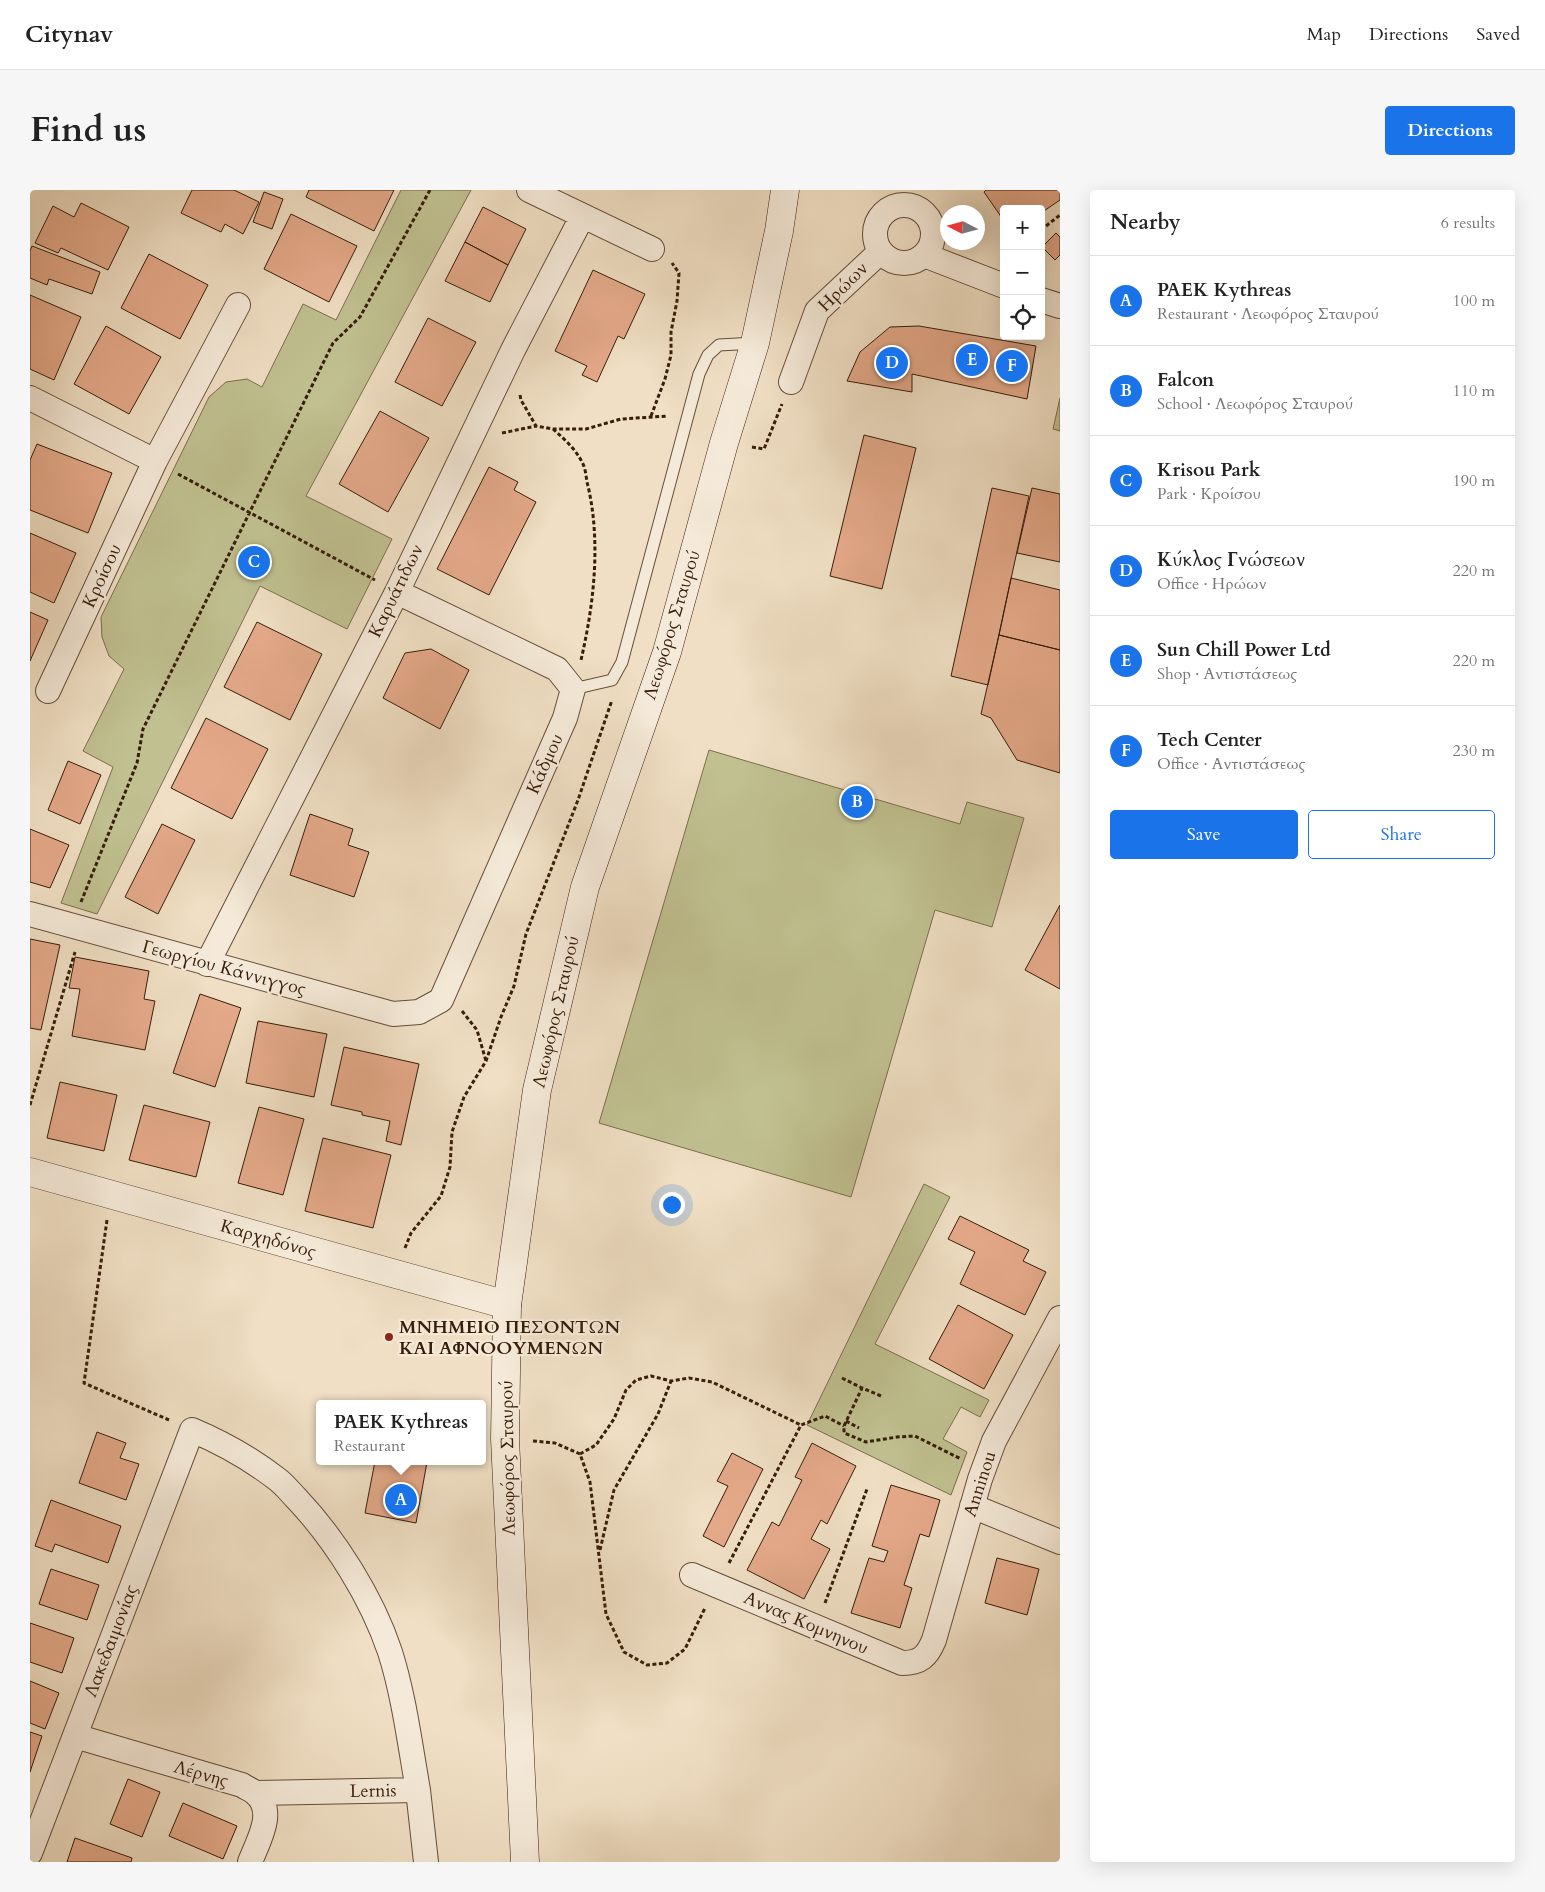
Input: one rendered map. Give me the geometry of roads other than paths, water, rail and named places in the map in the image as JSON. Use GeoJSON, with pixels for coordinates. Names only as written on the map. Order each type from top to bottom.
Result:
{"type":"FeatureCollection","features":[{"type":"Feature","properties":{"kind":"main road","name":"Λεωφόρος Σταυρού"},"geometry":{"type":"LineString","coordinates":[[525,1862],[505,1439],[507,1305],[537,1090],[584,888],[666,652],[724,443],[755,344],[786,190]]}},
{"type":"Feature","properties":{"kind":"main road","name":"Καρχηδόνος"},"geometry":{"type":"LineString","coordinates":[[30,1172],[507,1305]]}},
{"type":"Feature","properties":{"kind":"street"},"geometry":{"type":"LineString","coordinates":[[529,190],[582,217],[652,248]]}},
{"type":"Feature","properties":{"kind":"street"},"geometry":{"type":"LineString","coordinates":[[921,198],[924,212],[930,219],[933,228],[933,238],[924,256],[911,262],[896,263],[887,259],[880,252],[875,243],[874,233],[880,215],[897,205],[906,204],[921,198]]}},
{"type":"Feature","properties":{"kind":"street","name":"Καρυάτιδων"},"geometry":{"type":"LineString","coordinates":[[207,964],[396,592],[513,350],[582,217]]}},
{"type":"Feature","properties":{"kind":"street","name":"Ηρώων"},"geometry":{"type":"LineString","coordinates":[[790,382],[817,311],[880,252]]}},
{"type":"Feature","properties":{"kind":"street"},"geometry":{"type":"LineString","coordinates":[[924,256],[1000,284]]}},
{"type":"Feature","properties":{"kind":"street"},"geometry":{"type":"LineString","coordinates":[[1045,301],[1060,306]]}},
{"type":"Feature","properties":{"kind":"street","name":"Κροίσου"},"geometry":{"type":"LineString","coordinates":[[48,691],[155,462],[238,304]]}},
{"type":"Feature","properties":{"kind":"street"},"geometry":{"type":"LineString","coordinates":[[30,398],[155,462]]}},
{"type":"Feature","properties":{"kind":"street"},"geometry":{"type":"LineString","coordinates":[[396,592],[557,669],[573,689]]}},
{"type":"Feature","properties":{"kind":"street","name":"Κάδμου"},"geometry":{"type":"LineString","coordinates":[[419,1012],[441,1000],[565,718],[573,689]]}},
{"type":"Feature","properties":{"kind":"street","name":"Γεωργίου Κάννιγγος"},"geometry":{"type":"LineString","coordinates":[[30,914],[393,1014],[419,1012]]}},
{"type":"Feature","properties":{"kind":"street","name":"Anninou"},"geometry":{"type":"LineString","coordinates":[[922,1659],[929,1652],[934,1640],[980,1478],[994,1442],[1060,1318]]}},
{"type":"Feature","properties":{"kind":"street","name":"Λακεδαιμονίας"},"geometry":{"type":"LineString","coordinates":[[30,1853],[192,1430],[242,1454],[279,1480],[315,1518],[362,1588],[390,1652],[406,1719],[418,1790]]}},
{"type":"Feature","properties":{"kind":"street"},"geometry":{"type":"LineString","coordinates":[[972,1506],[1060,1542]]}},
{"type":"Feature","properties":{"kind":"street","name":"Αννας Κομνηνου"},"geometry":{"type":"LineString","coordinates":[[692,1574],[902,1664],[913,1663],[922,1659]]}},
{"type":"Feature","properties":{"kind":"street","name":"Λέρνης"},"geometry":{"type":"LineString","coordinates":[[75,1736],[242,1785],[256,1793]]}},
{"type":"Feature","properties":{"kind":"street","name":"Lernis"},"geometry":{"type":"LineString","coordinates":[[256,1793],[418,1790],[426,1862]]}},
{"type":"Feature","properties":{"kind":"street"},"geometry":{"type":"LineString","coordinates":[[250,1862],[266,1817],[264,1805],[256,1793]]}},
{"type":"Feature","properties":{"kind":"lane"},"geometry":{"type":"LineString","coordinates":[[573,689],[612,680],[622,662],[699,374],[708,355],[719,344],[755,344]]}},
{"type":"Feature","properties":{"kind":"place","name":"Sun Chill Power Ltd"},"geometry":{"type":"Point","coordinates":[972,360]}},
{"type":"Feature","properties":{"kind":"place","name":"Κύκλος Γνώσεων"},"geometry":{"type":"Point","coordinates":[892,363]}},
{"type":"Feature","properties":{"kind":"place","name":"Tech Center"},"geometry":{"type":"Point","coordinates":[1012,366]}},
{"type":"Feature","properties":{"kind":"place","name":"Krisou Park"},"geometry":{"type":"Point","coordinates":[254,562]}},
{"type":"Feature","properties":{"kind":"place","name":"Falcon"},"geometry":{"type":"Point","coordinates":[857,802]}},
{"type":"Feature","properties":{"kind":"place","name":"ΜΝΗΜΕΙΟ ΠΕΣΟΝΤΩΝ ΚΑΙ ΑΦΝΟΟΥΜΕΝΩΝ"},"geometry":{"type":"Point","coordinates":[389,1337]}},
{"type":"Feature","properties":{"kind":"place","name":"PAEK Kythreas"},"geometry":{"type":"Point","coordinates":[401,1500]}}]}
